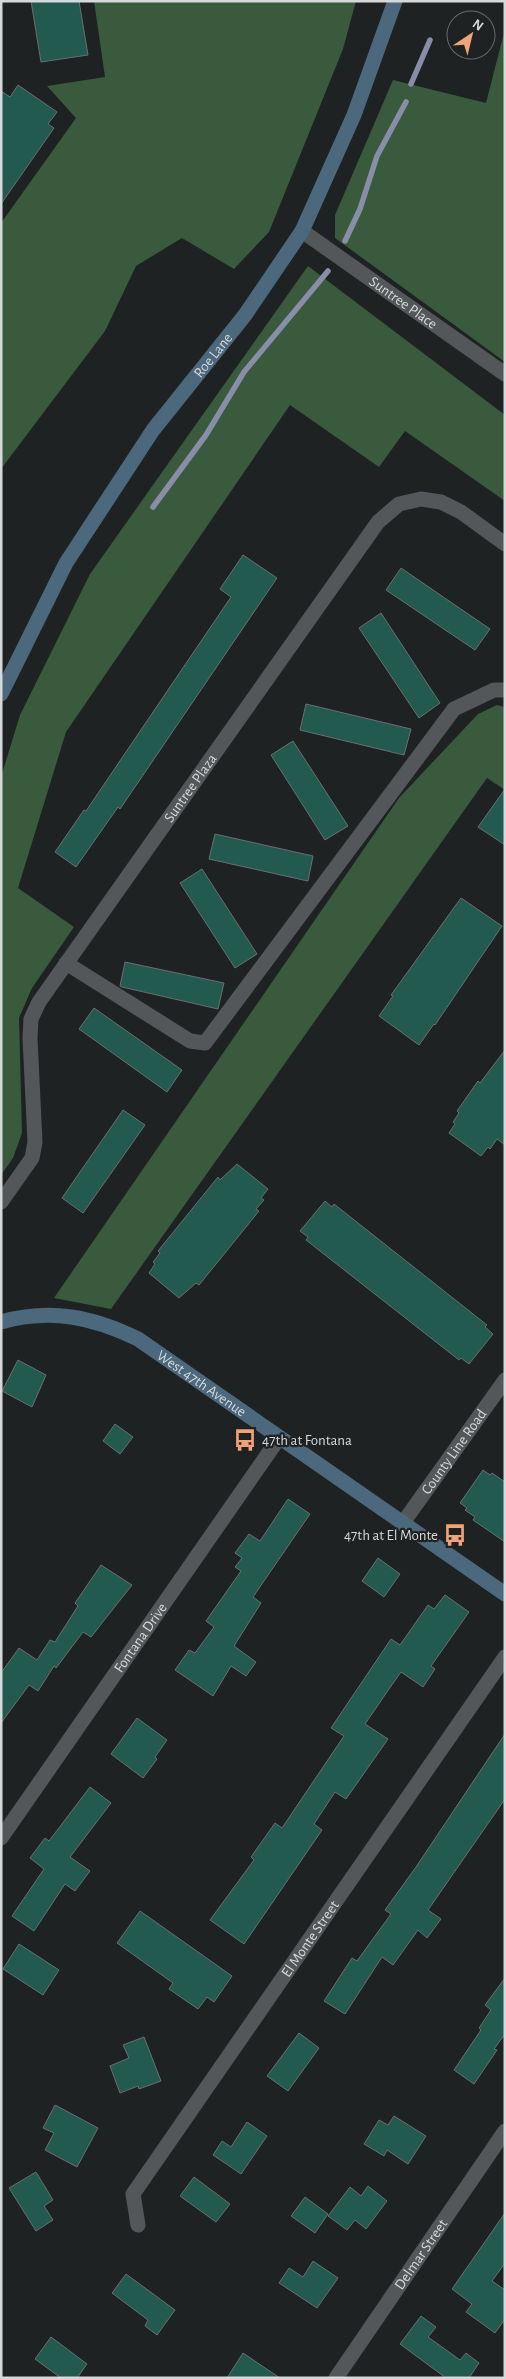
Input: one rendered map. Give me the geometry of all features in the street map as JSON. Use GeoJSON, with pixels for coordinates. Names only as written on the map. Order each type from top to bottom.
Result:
{"type":"FeatureCollection","features":[{"type":"Feature","properties":{"kind":"street","name":"Roe Lane"},"geometry":{"type":"LineString","coordinates":[[1,694],[66,563],[153,430],[245,315],[302,231],[354,115],[395,1]]}},
{"type":"Feature","properties":{"kind":"street","name":"Suntree Place"},"geometry":{"type":"LineString","coordinates":[[302,231],[505,374]]}},
{"type":"Feature","properties":{"kind":"street","name":"Suntree Plaza"},"geometry":{"type":"LineString","coordinates":[[1,1202],[32,1158],[35,1142],[30,1038],[31,1019],[39,1002],[378,522],[399,504],[421,500],[441,502],[461,512],[505,544]]}},
{"type":"Feature","properties":{"kind":"street"},"geometry":{"type":"LineString","coordinates":[[66,963],[190,1041],[205,1043],[454,709],[494,690],[505,690]]}},
{"type":"Feature","properties":{"kind":"street","name":"West 47th Avenue"},"geometry":{"type":"LineString","coordinates":[[1,1322],[27,1316],[53,1315],[82,1318],[110,1325],[138,1339],[505,1594]]}},
{"type":"Feature","properties":{"kind":"street","name":"County Line Road"},"geometry":{"type":"LineString","coordinates":[[402,1524],[505,1380]]}},
{"type":"Feature","properties":{"kind":"street","name":"Fontana Drive"},"geometry":{"type":"LineString","coordinates":[[1,1838],[279,1438]]}},
{"type":"Feature","properties":{"kind":"street","name":"El Monte Street"},"geometry":{"type":"LineString","coordinates":[[138,2225],[133,2194],[505,1657]]}},
{"type":"Feature","properties":{"kind":"street","name":"Delmar Street"},"geometry":{"type":"LineString","coordinates":[[341,2376],[505,2131]]}},
{"type":"Feature","properties":{"kind":"green space"},"geometry":{"type":"Polygon","coordinates":[[[94,1],[356,1],[343,49],[269,232],[234,269],[182,238],[136,266],[105,331],[1,469],[1,223],[76,118],[47,86],[105,77],[94,1]]]}},
{"type":"Feature","properties":{"kind":"green space"},"geometry":{"type":"Polygon","coordinates":[[[505,29],[505,362],[335,238],[335,215],[393,80],[486,103],[505,29]]]}},
{"type":"Feature","properties":{"kind":"green space"},"geometry":{"type":"Polygon","coordinates":[[[308,266],[505,415],[505,501],[405,431],[379,467],[290,405],[66,732],[18,888],[74,927],[32,988],[19,1018],[22,1133],[13,1158],[1,1175],[1,777],[20,715],[90,574],[308,266]]]}},
{"type":"Feature","properties":{"kind":"green space"},"geometry":{"type":"Polygon","coordinates":[[[497,705],[505,707],[505,790],[487,778],[111,1309],[54,1298],[399,798],[478,714],[497,705]]]}},
{"type":"Feature","properties":{"kind":"building"},"geometry":{"type":"Polygon","coordinates":[[[31,1],[79,1],[88,55],[41,62],[31,1]]]}},
{"type":"Feature","properties":{"kind":"building"},"geometry":{"type":"Polygon","coordinates":[[[18,85],[57,112],[48,124],[54,128],[1,204],[1,91],[10,97],[18,85]]]}},
{"type":"Feature","properties":{"kind":"building"},"geometry":{"type":"Polygon","coordinates":[[[243,555],[277,578],[120,809],[118,807],[76,867],[55,852],[84,810],[86,811],[231,597],[220,589],[243,555]]]}},
{"type":"Feature","properties":{"kind":"building"},"geometry":{"type":"Polygon","coordinates":[[[401,568],[490,629],[475,650],[386,590],[401,568]]]}},
{"type":"Feature","properties":{"kind":"building"},"geometry":{"type":"Polygon","coordinates":[[[381,613],[440,703],[419,718],[359,628],[381,613]]]}},
{"type":"Feature","properties":{"kind":"building"},"geometry":{"type":"Polygon","coordinates":[[[306,704],[411,729],[404,755],[300,730],[306,704]]]}},
{"type":"Feature","properties":{"kind":"building"},"geometry":{"type":"Polygon","coordinates":[[[293,741],[348,826],[325,840],[271,755],[293,741]]]}},
{"type":"Feature","properties":{"kind":"building"},"geometry":{"type":"Polygon","coordinates":[[[505,789],[505,845],[478,827],[505,789]]]}},
{"type":"Feature","properties":{"kind":"building"},"geometry":{"type":"Polygon","coordinates":[[[215,834],[313,856],[308,881],[209,859],[215,834]]]}},
{"type":"Feature","properties":{"kind":"building"},"geometry":{"type":"Polygon","coordinates":[[[202,869],[257,954],[235,968],[180,883],[202,869]]]}},
{"type":"Feature","properties":{"kind":"building"},"geometry":{"type":"Polygon","coordinates":[[[461,898],[502,926],[435,1025],[419,1045],[379,1016],[393,996],[391,995],[461,898]]]}},
{"type":"Feature","properties":{"kind":"building"},"geometry":{"type":"Polygon","coordinates":[[[125,962],[224,983],[218,1009],[120,986],[125,962]]]}},
{"type":"Feature","properties":{"kind":"building"},"geometry":{"type":"Polygon","coordinates":[[[94,1008],[182,1070],[167,1092],[79,1029],[94,1008]]]}},
{"type":"Feature","properties":{"kind":"building"},"geometry":{"type":"Polygon","coordinates":[[[505,1050],[505,1145],[497,1139],[490,1149],[488,1147],[481,1156],[449,1133],[459,1113],[457,1111],[478,1081],[480,1083],[505,1050]]]}},
{"type":"Feature","properties":{"kind":"building"},"geometry":{"type":"Polygon","coordinates":[[[123,1110],[145,1125],[83,1213],[62,1198],[123,1110]]]}},
{"type":"Feature","properties":{"kind":"building"},"geometry":{"type":"Polygon","coordinates":[[[237,1164],[268,1189],[261,1198],[264,1200],[256,1209],[259,1211],[199,1285],[196,1283],[179,1298],[149,1273],[155,1264],[153,1262],[160,1253],[158,1251],[218,1177],[220,1180],[237,1164]]]}},
{"type":"Feature","properties":{"kind":"building"},"geometry":{"type":"Polygon","coordinates":[[[325,1201],[332,1207],[334,1204],[487,1325],[485,1327],[493,1334],[469,1364],[461,1358],[459,1360],[306,1240],[308,1237],[300,1231],[325,1201]]]}},
{"type":"Feature","properties":{"kind":"building"},"geometry":{"type":"Polygon","coordinates":[[[18,1360],[46,1375],[32,1407],[2,1391],[18,1360]]]}},
{"type":"Feature","properties":{"kind":"building"},"geometry":{"type":"Polygon","coordinates":[[[115,1424],[133,1437],[120,1454],[103,1441],[115,1424]]]}},
{"type":"Feature","properties":{"kind":"building"},"geometry":{"type":"Polygon","coordinates":[[[483,1470],[490,1475],[492,1473],[505,1482],[505,1542],[473,1520],[475,1517],[465,1510],[467,1508],[460,1503],[483,1470]]]}},
{"type":"Feature","properties":{"kind":"building"},"geometry":{"type":"Polygon","coordinates":[[[288,1499],[310,1514],[253,1597],[261,1603],[234,1646],[256,1662],[246,1676],[231,1666],[213,1696],[175,1670],[189,1650],[195,1653],[214,1627],[206,1621],[241,1571],[235,1567],[242,1558],[235,1553],[249,1534],[260,1541],[288,1499]]]}},
{"type":"Feature","properties":{"kind":"building"},"geometry":{"type":"Polygon","coordinates":[[[378,1558],[400,1574],[384,1597],[362,1581],[378,1558]]]}},
{"type":"Feature","properties":{"kind":"building"},"geometry":{"type":"Polygon","coordinates":[[[101,1565],[132,1585],[91,1637],[83,1632],[56,1668],[54,1666],[38,1691],[29,1685],[1,1723],[1,1673],[19,1648],[37,1660],[50,1640],[55,1642],[78,1606],[75,1603],[101,1565]]]}},
{"type":"Feature","properties":{"kind":"building"},"geometry":{"type":"Polygon","coordinates":[[[445,1595],[469,1612],[431,1666],[435,1669],[423,1687],[401,1672],[365,1724],[388,1739],[346,1799],[335,1792],[314,1824],[322,1830],[244,1944],[210,1920],[254,1860],[251,1857],[275,1823],[282,1828],[344,1736],[331,1728],[391,1639],[400,1645],[428,1605],[434,1609],[445,1595]]]}},
{"type":"Feature","properties":{"kind":"building"},"geometry":{"type":"Polygon","coordinates":[[[137,1718],[167,1740],[155,1757],[157,1759],[143,1778],[111,1754],[137,1718]]]}},
{"type":"Feature","properties":{"kind":"building"},"geometry":{"type":"Polygon","coordinates":[[[505,1734],[505,1799],[428,1910],[441,1919],[427,1938],[418,1930],[393,1965],[382,1957],[345,2014],[324,2001],[352,1958],[357,1961],[391,1914],[385,1910],[505,1734]]]}},
{"type":"Feature","properties":{"kind":"building"},"geometry":{"type":"Polygon","coordinates":[[[90,1787],[111,1803],[70,1857],[90,1871],[75,1891],[65,1884],[34,1931],[12,1916],[44,1869],[30,1858],[45,1838],[49,1841],[90,1787]]]}},
{"type":"Feature","properties":{"kind":"building"},"geometry":{"type":"Polygon","coordinates":[[[140,1911],[232,1976],[214,2002],[207,1997],[198,2009],[169,1989],[173,1983],[117,1943],[140,1911]]]}},
{"type":"Feature","properties":{"kind":"building"},"geometry":{"type":"Polygon","coordinates":[[[19,1944],[59,1970],[43,1995],[3,1969],[19,1944]]]}},
{"type":"Feature","properties":{"kind":"building"},"geometry":{"type":"Polygon","coordinates":[[[505,1978],[505,2034],[494,2049],[497,2050],[474,2084],[454,2070],[481,2030],[479,2028],[491,2010],[485,2005],[505,1978]]]}},
{"type":"Feature","properties":{"kind":"building"},"geometry":{"type":"Polygon","coordinates":[[[299,2033],[319,2048],[288,2091],[267,2076],[299,2033]]]}},
{"type":"Feature","properties":{"kind":"building"},"geometry":{"type":"Polygon","coordinates":[[[144,2037],[161,2081],[139,2089],[138,2086],[120,2093],[110,2066],[129,2058],[123,2045],[144,2037]]]}},
{"type":"Feature","properties":{"kind":"building"},"geometry":{"type":"Polygon","coordinates":[[[55,2105],[98,2128],[77,2167],[45,2150],[54,2133],[43,2128],[55,2105]]]}},
{"type":"Feature","properties":{"kind":"building"},"geometry":{"type":"Polygon","coordinates":[[[394,2116],[426,2136],[408,2164],[387,2150],[384,2156],[364,2144],[379,2120],[388,2125],[394,2116]]]}},
{"type":"Feature","properties":{"kind":"building"},"geometry":{"type":"Polygon","coordinates":[[[247,2122],[267,2136],[241,2174],[213,2155],[222,2141],[231,2147],[247,2122]]]}},
{"type":"Feature","properties":{"kind":"building"},"geometry":{"type":"Polygon","coordinates":[[[36,2172],[53,2200],[44,2206],[53,2220],[36,2231],[9,2188],[36,2172]]]}},
{"type":"Feature","properties":{"kind":"building"},"geometry":{"type":"Polygon","coordinates":[[[194,2177],[230,2204],[216,2222],[180,2196],[194,2177]]]}},
{"type":"Feature","properties":{"kind":"building"},"geometry":{"type":"Polygon","coordinates":[[[368,2186],[387,2201],[366,2229],[355,2220],[347,2230],[328,2216],[350,2187],[361,2196],[368,2186]]]}},
{"type":"Feature","properties":{"kind":"building"},"geometry":{"type":"Polygon","coordinates":[[[305,2197],[328,2214],[315,2233],[291,2216],[305,2197]]]}},
{"type":"Feature","properties":{"kind":"building"},"geometry":{"type":"Polygon","coordinates":[[[505,2213],[505,2263],[492,2281],[505,2290],[505,2319],[495,2333],[466,2312],[472,2304],[452,2289],[505,2213]]]}},
{"type":"Feature","properties":{"kind":"building"},"geometry":{"type":"Polygon","coordinates":[[[313,2261],[338,2278],[317,2308],[279,2283],[289,2268],[303,2277],[313,2261]]]}},
{"type":"Feature","properties":{"kind":"building"},"geometry":{"type":"Polygon","coordinates":[[[126,2274],[175,2310],[157,2335],[145,2326],[148,2320],[112,2293],[126,2274]]]}},
{"type":"Feature","properties":{"kind":"building"},"geometry":{"type":"Polygon","coordinates":[[[421,2316],[436,2327],[428,2337],[460,2360],[466,2353],[479,2363],[469,2378],[446,2378],[400,2344],[421,2316]]]}},
{"type":"Feature","properties":{"kind":"building"},"geometry":{"type":"Polygon","coordinates":[[[51,2337],[87,2364],[77,2378],[61,2378],[35,2359],[51,2337]]]}},
{"type":"Feature","properties":{"kind":"building"},"geometry":{"type":"Polygon","coordinates":[[[243,2353],[280,2378],[227,2378],[243,2353]]]}},
{"type":"Feature","properties":{"kind":"waterway"},"geometry":{"type":"LineString","coordinates":[[411,84],[430,40]]}},
{"type":"Feature","properties":{"kind":"waterway"},"geometry":{"type":"LineString","coordinates":[[345,241],[360,209],[377,156],[406,102]]}},
{"type":"Feature","properties":{"kind":"waterway"},"geometry":{"type":"LineString","coordinates":[[153,507],[206,435],[244,372],[328,271]]}},
{"type":"Feature","properties":{"kind":"place","name":"47th at Fontana"},"geometry":{"type":"Point","coordinates":[245,1440]}},
{"type":"Feature","properties":{"kind":"place","name":"47th at El Monte"},"geometry":{"type":"Point","coordinates":[455,1535]}}]}
